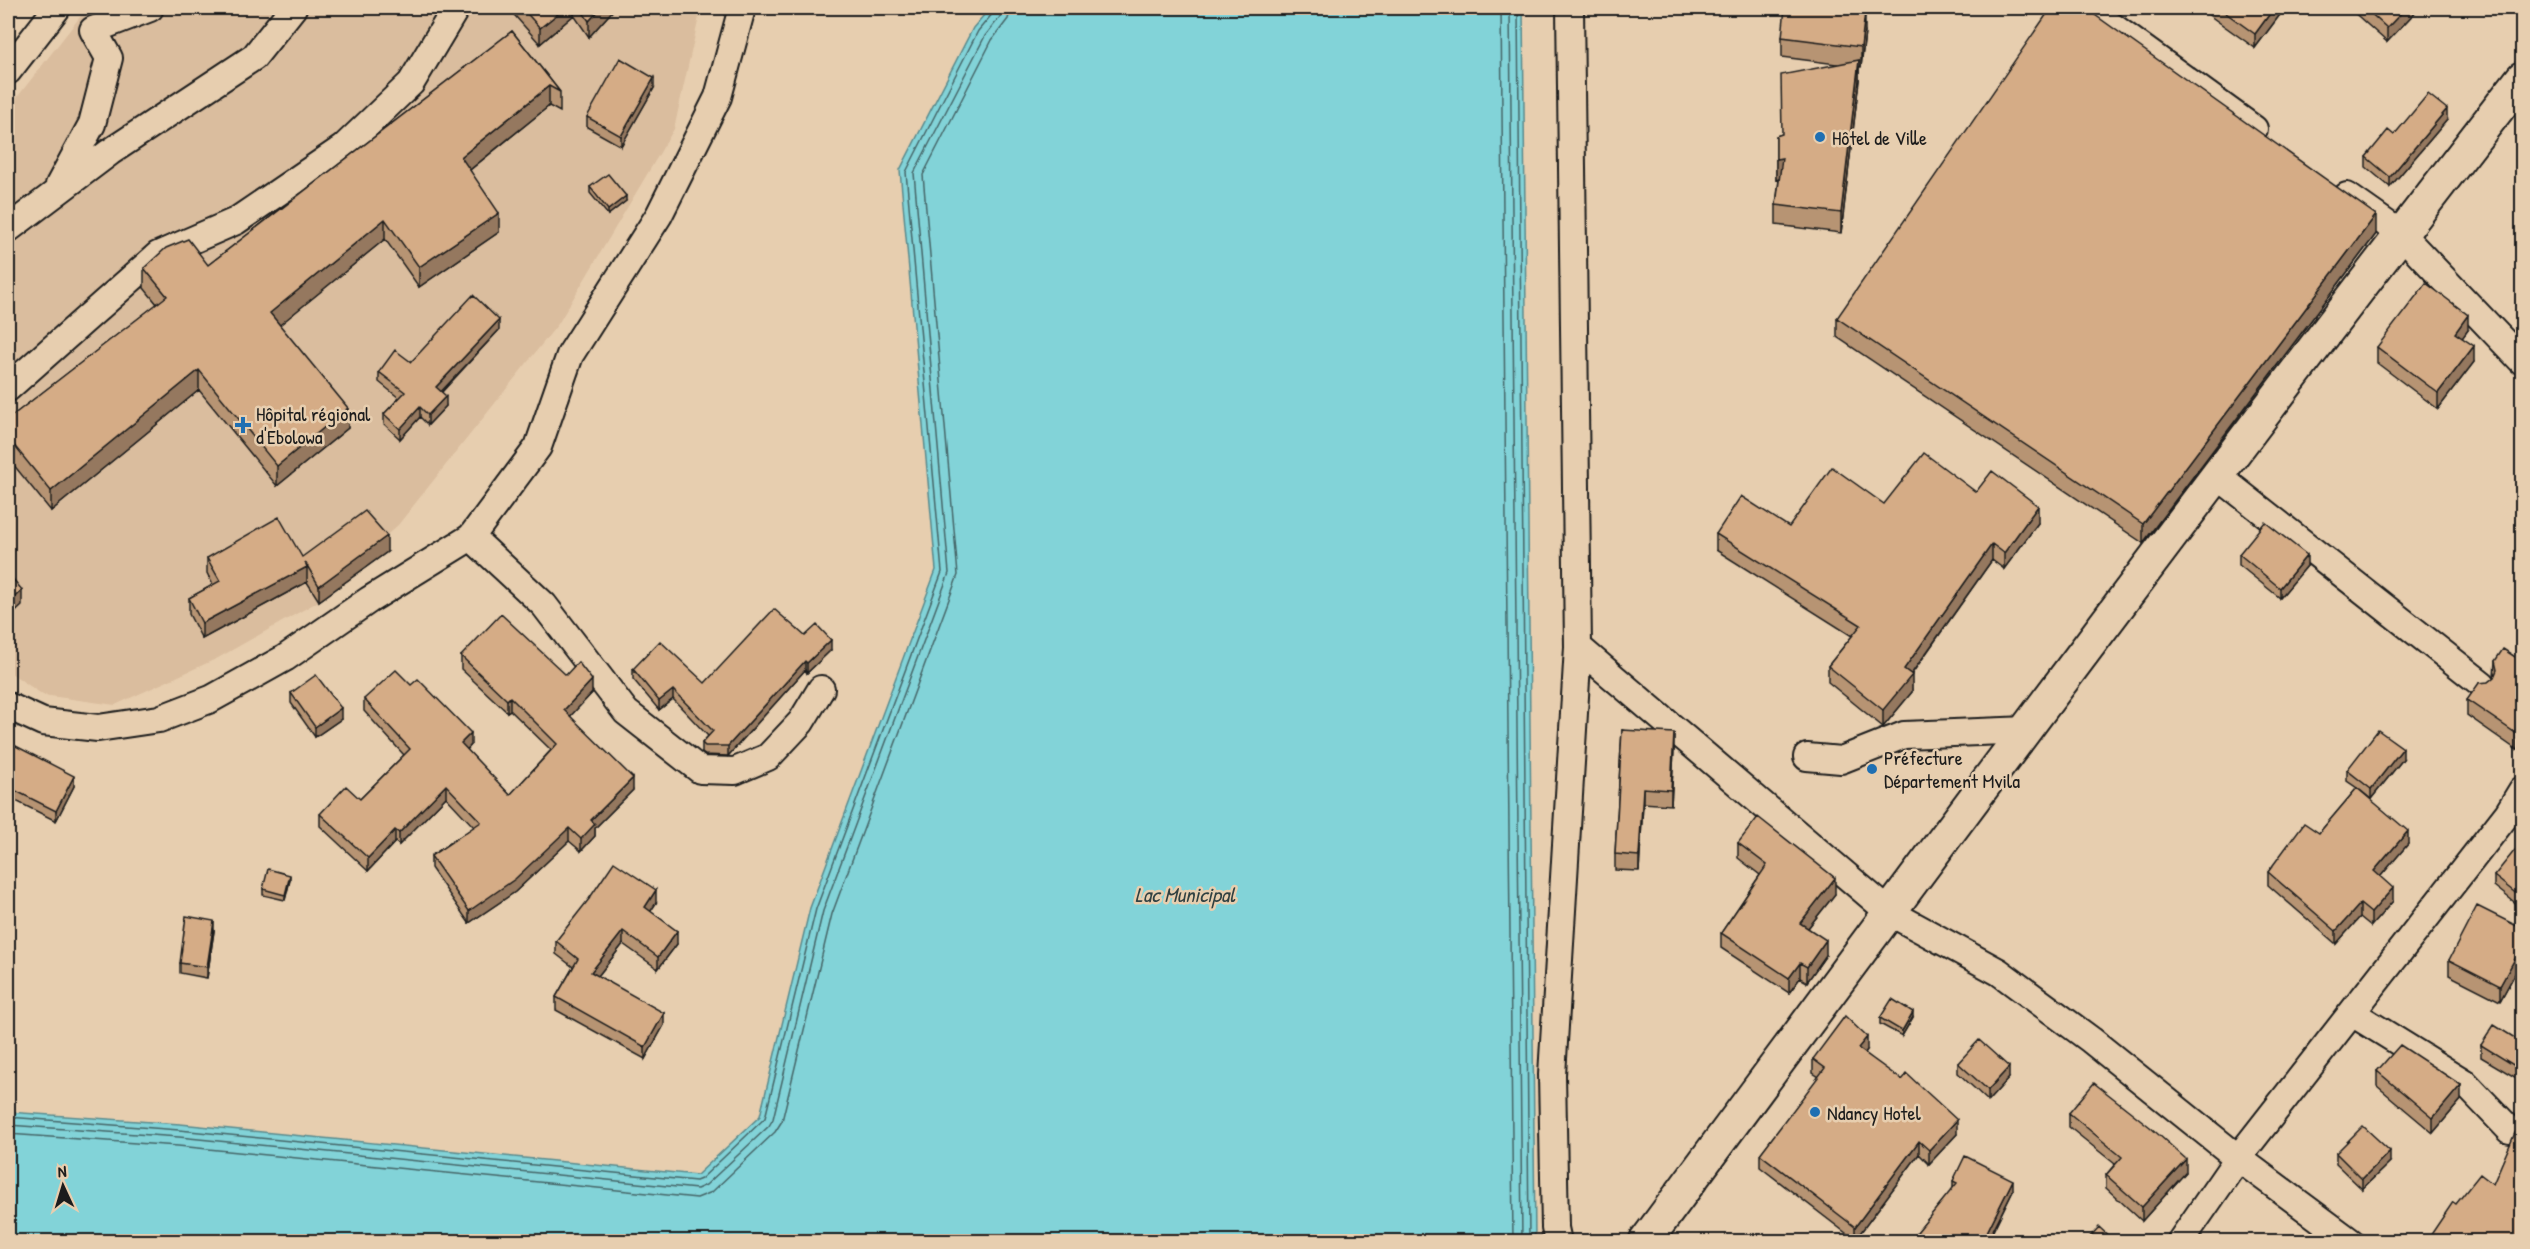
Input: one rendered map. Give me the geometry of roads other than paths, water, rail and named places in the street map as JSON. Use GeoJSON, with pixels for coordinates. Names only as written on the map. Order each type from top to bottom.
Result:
{"type":"FeatureCollection","features":[{"type":"Feature","properties":{"kind":"street"},"geometry":{"type":"LineString","coordinates":[[8,71],[57,8]]}},
{"type":"Feature","properties":{"kind":"street"},"geometry":{"type":"LineString","coordinates":[[54,194],[92,124],[109,58],[93,30],[150,8]]}},
{"type":"Feature","properties":{"kind":"street"},"geometry":{"type":"LineString","coordinates":[[8,229],[110,152],[254,57],[293,8]]}},
{"type":"Feature","properties":{"kind":"street"},"geometry":{"type":"LineString","coordinates":[[8,388],[158,255],[236,221],[343,148],[411,83],[456,8]]}},
{"type":"Feature","properties":{"kind":"street"},"geometry":{"type":"LineString","coordinates":[[8,706],[43,722],[98,728],[159,719],[212,699],[285,658],[369,600],[471,537],[538,447],[570,354],[659,215],[718,97],[742,8]]}},
{"type":"Feature","properties":{"kind":"street"},"geometry":{"type":"LineString","coordinates":[[1558,1242],[1555,1228],[1552,1075],[1578,647],[1570,8]]}},
{"type":"Feature","properties":{"kind":"street"},"geometry":{"type":"LineString","coordinates":[[2087,8],[2277,145]]}},
{"type":"Feature","properties":{"kind":"street"},"geometry":{"type":"LineString","coordinates":[[1645,1242],[1889,912],[2401,234],[2523,78]]}},
{"type":"Feature","properties":{"kind":"street"},"geometry":{"type":"LineString","coordinates":[[2325,179],[2401,234],[2523,361]]}},
{"type":"Feature","properties":{"kind":"street"},"geometry":{"type":"LineString","coordinates":[[2218,476],[2482,684]]}},
{"type":"Feature","properties":{"kind":"street"},"geometry":{"type":"LineString","coordinates":[[471,537],[544,605],[626,712],[700,770],[735,771],[768,757],[801,722],[821,689]]}},
{"type":"Feature","properties":{"kind":"street"},"geometry":{"type":"LineString","coordinates":[[1578,647],[1889,912],[1999,972],[2091,1040],[2238,1158],[2351,1242]]}},
{"type":"Feature","properties":{"kind":"street"},"geometry":{"type":"LineString","coordinates":[[1807,757],[1841,760],[1904,735],[2028,730]]}},
{"type":"Feature","properties":{"kind":"street"},"geometry":{"type":"LineString","coordinates":[[2180,1242],[2238,1158],[2508,813],[2523,790]]}},
{"type":"Feature","properties":{"kind":"street"},"geometry":{"type":"LineString","coordinates":[[2352,1013],[2465,1083],[2510,1130]]}},
{"type":"Feature","properties":{"kind":"water","name":"Lac Municipal"},"geometry":{"type":"Polygon","coordinates":[[[990,8],[1523,8],[1535,1241],[8,1241],[8,1112],[180,1124],[697,1175],[760,1116],[810,908],[936,570],[900,170],[973,28],[990,8]]]}},
{"type":"Feature","properties":{"kind":"place","name":"Hôtel de Ville"},"geometry":{"type":"Point","coordinates":[1820,137]}},
{"type":"Feature","properties":{"kind":"place","name":"Hôpital régional d'Ebolowa"},"geometry":{"type":"Point","coordinates":[243,425]}},
{"type":"Feature","properties":{"kind":"place","name":"Préfecture Département Mvila"},"geometry":{"type":"Point","coordinates":[1872,769]}},
{"type":"Feature","properties":{"kind":"place","name":"Ndancy Hotel"},"geometry":{"type":"Point","coordinates":[1815,1112]}}]}
